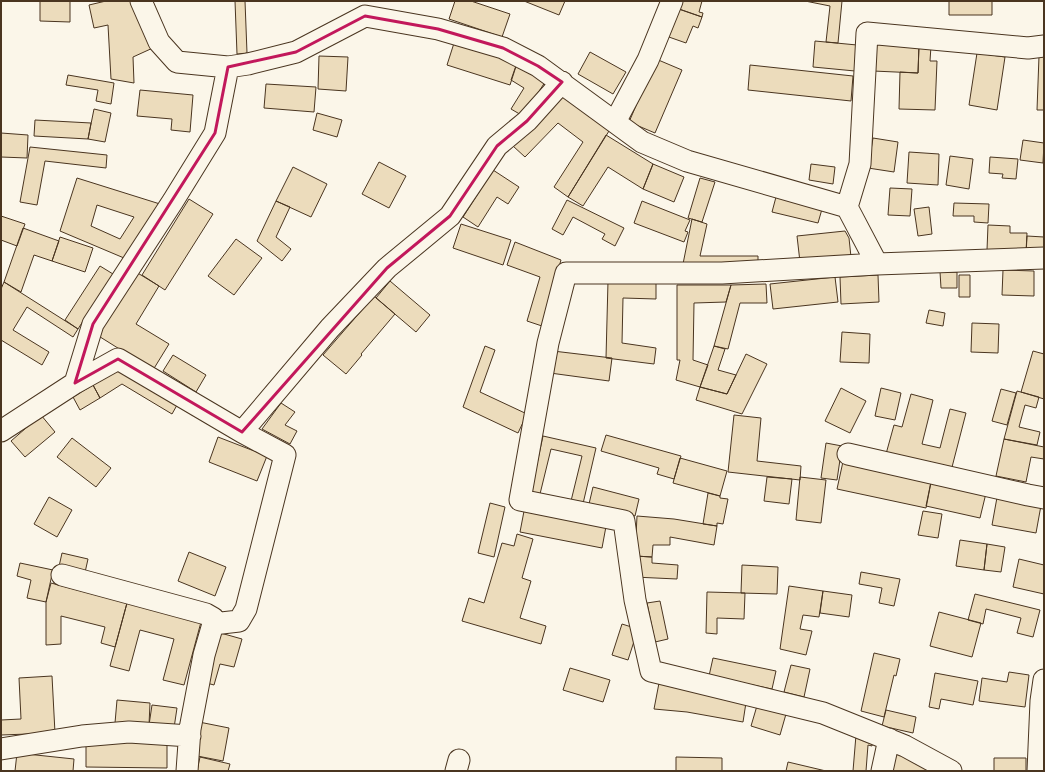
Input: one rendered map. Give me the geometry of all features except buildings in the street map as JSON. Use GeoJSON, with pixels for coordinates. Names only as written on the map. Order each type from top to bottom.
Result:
{"type":"FeatureCollection","features":[{"type":"Feature","properties":{"kind":"street"},"geometry":{"type":"LineString","coordinates":[[141,1],[159,42],[177,62],[228,67],[248,64],[296,52],[369,9],[438,29],[503,48],[538,66],[562,82],[642,142],[687,161],[847,206]]}},
{"type":"Feature","properties":{"kind":"street"},"geometry":{"type":"LineString","coordinates":[[615,122],[648,60],[672,1]]}},
{"type":"Feature","properties":{"kind":"street"},"geometry":{"type":"LineString","coordinates":[[877,264],[847,206],[860,164],[867,33],[1028,48],[1044,46]]}},
{"type":"Feature","properties":{"kind":"street"},"geometry":{"type":"LineString","coordinates":[[74,383],[93,324],[215,134],[228,67]]}},
{"type":"Feature","properties":{"kind":"street"},"geometry":{"type":"LineString","coordinates":[[242,432],[330,328],[387,268],[450,216],[497,146],[527,121],[562,82]]}},
{"type":"Feature","properties":{"kind":"street"},"geometry":{"type":"LineString","coordinates":[[951,771],[905,746],[823,713],[651,671],[635,600],[624,521],[520,500],[548,343],[566,273],[722,273],[877,264],[1044,258]]}},
{"type":"Feature","properties":{"kind":"street"},"geometry":{"type":"LineString","coordinates":[[1,431],[74,383],[118,359],[242,432],[285,455],[246,609],[239,621],[212,624]]}},
{"type":"Feature","properties":{"kind":"street"},"geometry":{"type":"LineString","coordinates":[[848,454],[1028,496],[1044,498]]}},
{"type":"Feature","properties":{"kind":"street"},"geometry":{"type":"LineString","coordinates":[[62,575],[206,614],[213,618],[204,654],[190,736],[187,771]]}},
{"type":"Feature","properties":{"kind":"street"},"geometry":{"type":"LineString","coordinates":[[1038,771],[1041,701],[1044,680]]}},
{"type":"Feature","properties":{"kind":"street"},"geometry":{"type":"LineString","coordinates":[[1,749],[82,736],[129,732],[190,736]]}},
{"type":"Feature","properties":{"kind":"street"},"geometry":{"type":"LineString","coordinates":[[882,771],[889,739]]}},
{"type":"Feature","properties":{"kind":"highlighted area"},"geometry":{"type":"Polygon","coordinates":[[[365,16],[438,29],[503,48],[538,66],[562,82],[527,121],[497,146],[450,216],[387,268],[242,432],[118,359],[75,383],[93,324],[215,133],[228,67],[296,52],[365,16]]]}}]}
